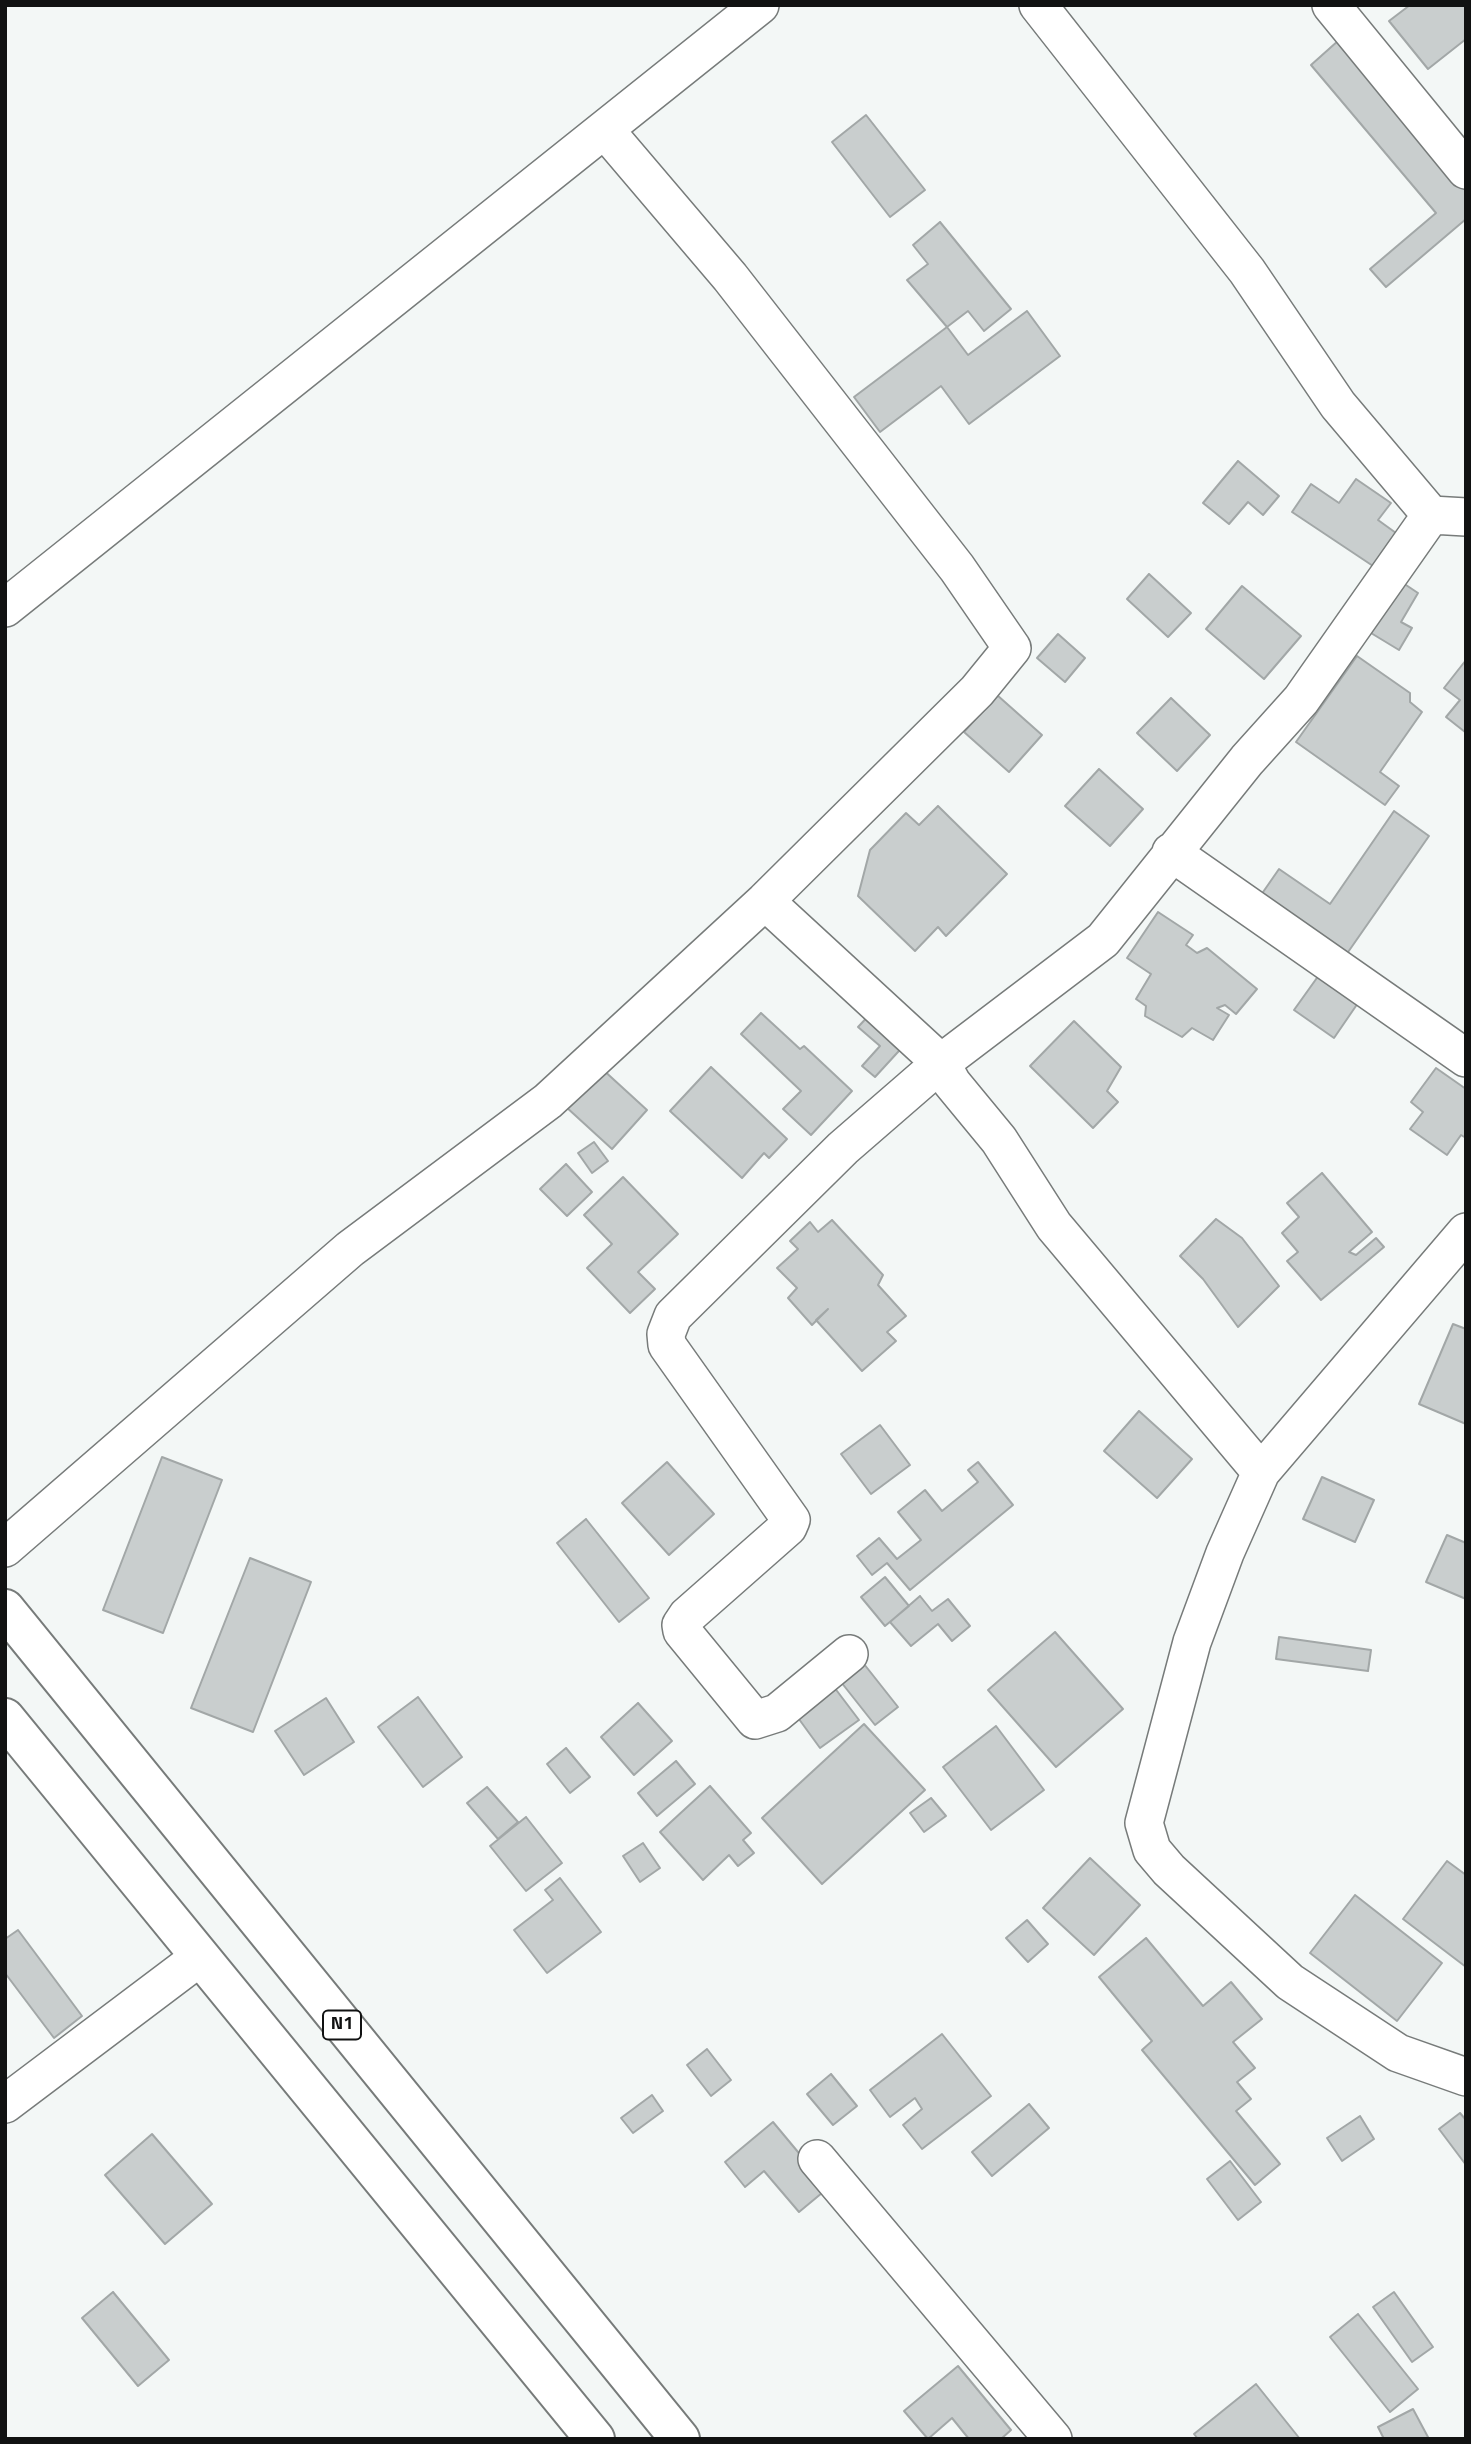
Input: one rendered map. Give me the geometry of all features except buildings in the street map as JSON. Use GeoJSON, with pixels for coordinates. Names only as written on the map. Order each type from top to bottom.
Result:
{"type":"FeatureCollection","features":[{"type":"Feature","properties":{"kind":"highway","name":"N1"},"geometry":{"type":"LineString","coordinates":[[5,1609],[680,2439]]}},
{"type":"Feature","properties":{"kind":"highway"},"geometry":{"type":"LineString","coordinates":[[5,1717],[596,2439]]}},
{"type":"Feature","properties":{"kind":"street"},"geometry":{"type":"LineString","coordinates":[[5,608],[406,285],[606,130],[760,5]]}},
{"type":"Feature","properties":{"kind":"street"},"geometry":{"type":"LineString","coordinates":[[849,1654],[777,1713],[755,1720],[682,1631],[681,1625],[687,1616],[788,1527],[791,1520],[667,1345],[666,1334],[673,1316],[843,1148],[941,1063],[1103,940],[1171,852],[1301,700],[1448,516],[1338,405],[1247,271],[1038,5]]}},
{"type":"Feature","properties":{"kind":"street"},"geometry":{"type":"LineString","coordinates":[[1331,5],[1466,170]]}},
{"type":"Feature","properties":{"kind":"street"},"geometry":{"type":"LineString","coordinates":[[5,1548],[350,1249],[548,1101],[765,901],[977,691],[1012,648],[957,568],[730,277],[606,130]]}},
{"type":"Feature","properties":{"kind":"street"},"geometry":{"type":"LineString","coordinates":[[1171,852],[1466,1058]]}},
{"type":"Feature","properties":{"kind":"street"},"geometry":{"type":"LineString","coordinates":[[765,901],[941,1063],[952,1083],[999,1140],[1054,1226],[1261,1472]]}},
{"type":"Feature","properties":{"kind":"street"},"geometry":{"type":"LineString","coordinates":[[1466,1232],[1261,1472],[1225,1553],[1192,1642],[1144,1823],[1152,1850],[1186,1888],[1290,1982],[1398,2053],[1466,2077]]}},
{"type":"Feature","properties":{"kind":"street"},"geometry":{"type":"LineString","coordinates":[[5,2104],[200,1957]]}},
{"type":"Feature","properties":{"kind":"street"},"geometry":{"type":"LineString","coordinates":[[817,2159],[1054,2439]]}}]}
